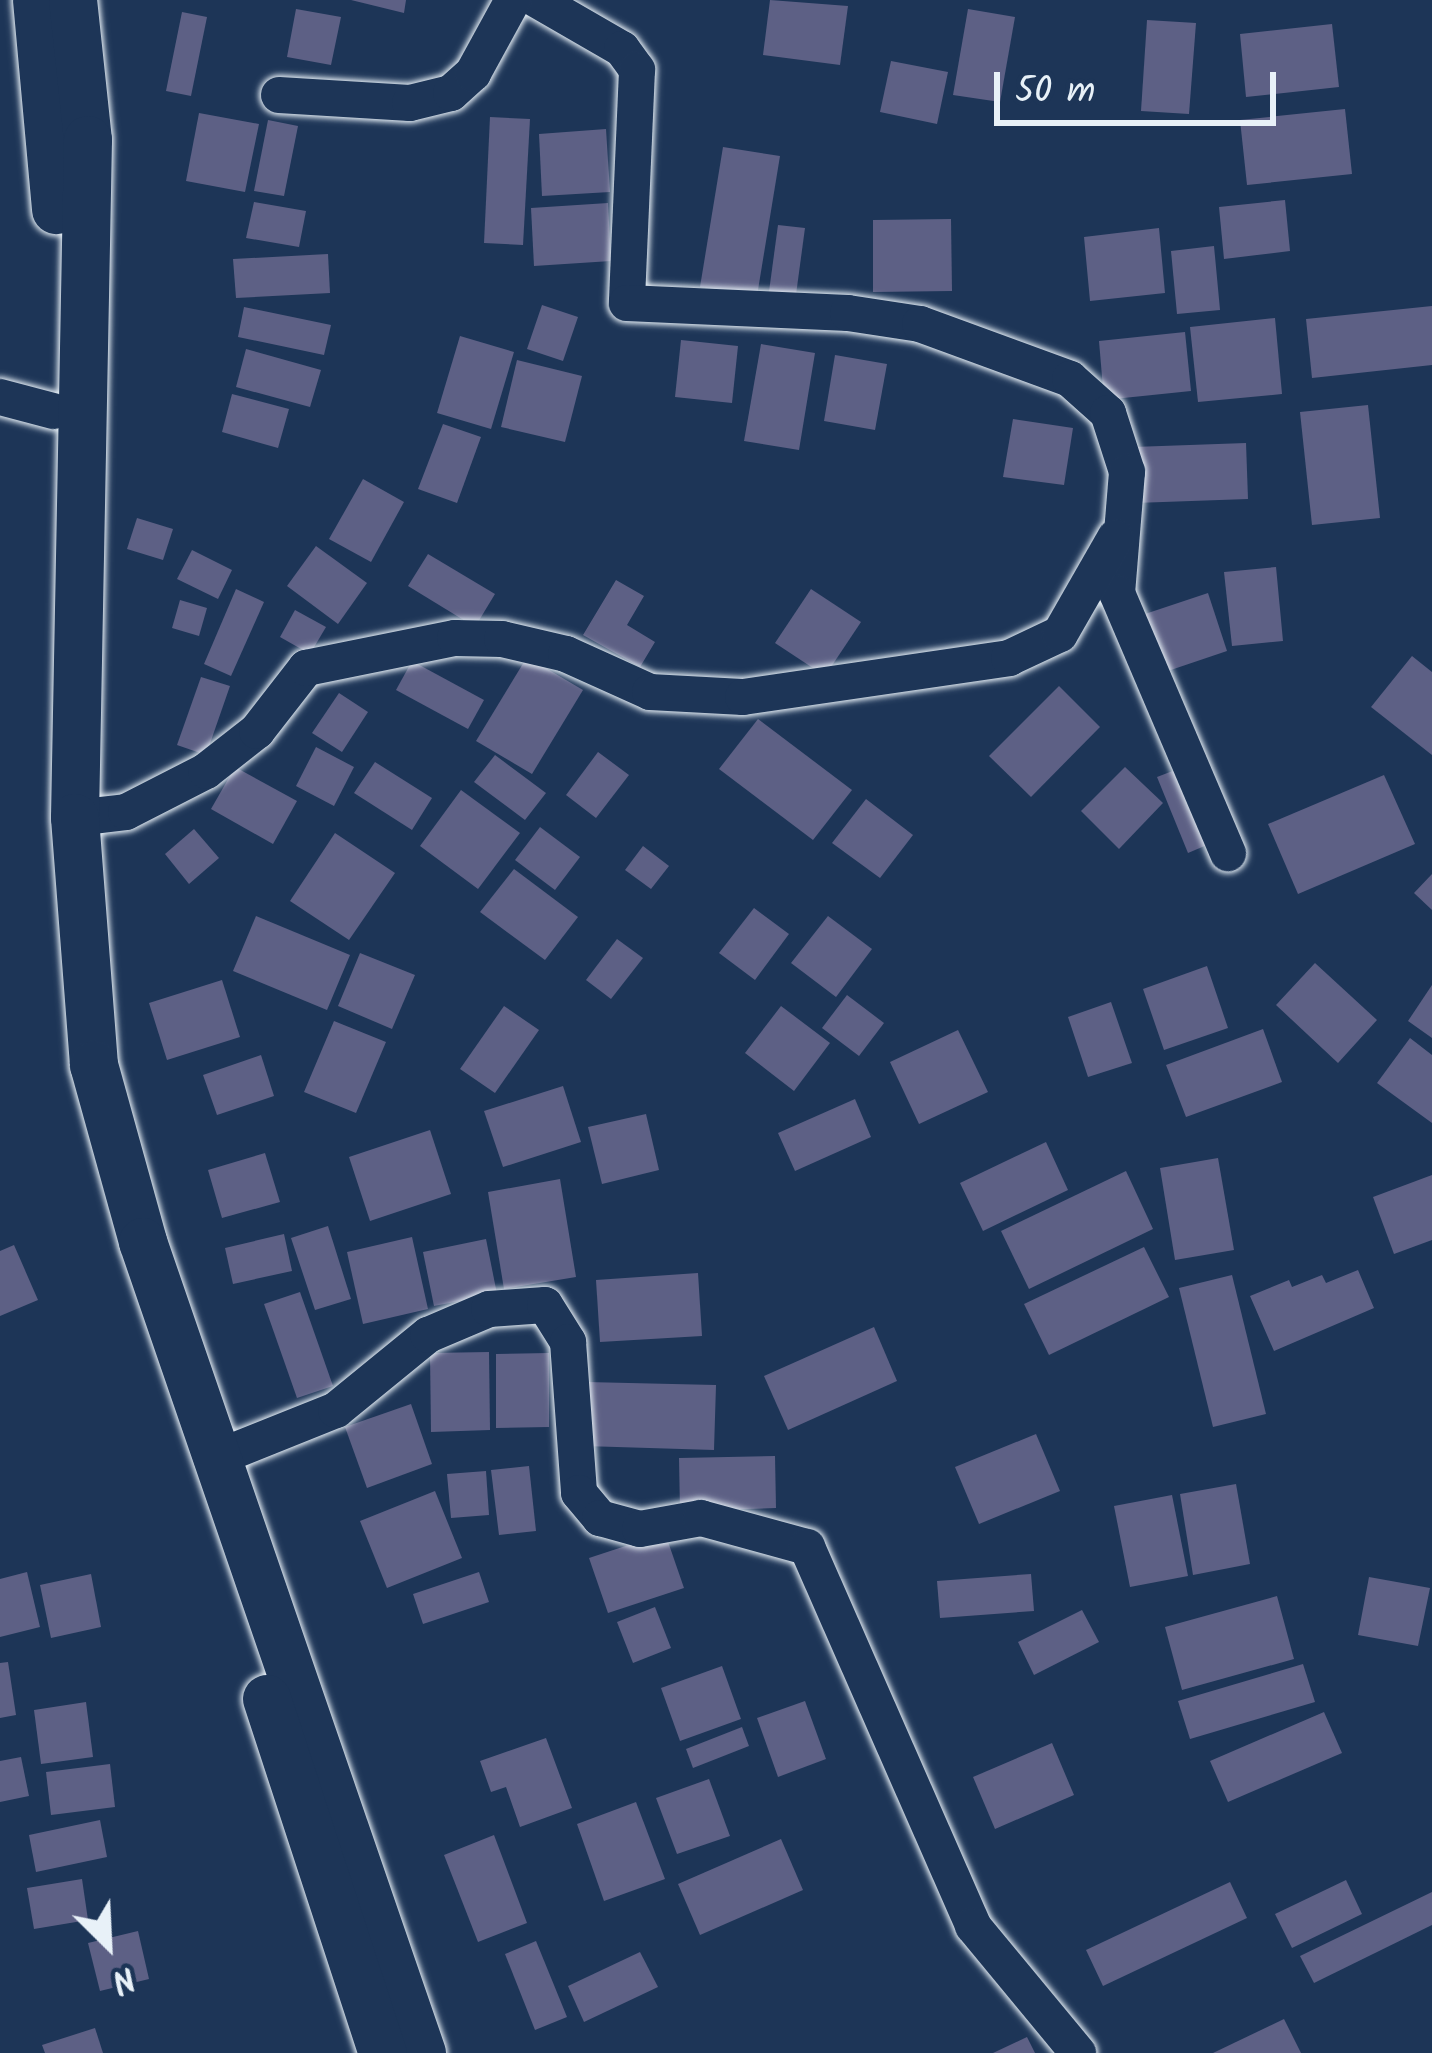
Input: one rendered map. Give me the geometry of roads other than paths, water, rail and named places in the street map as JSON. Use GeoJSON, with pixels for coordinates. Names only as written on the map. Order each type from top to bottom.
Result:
{"type":"FeatureCollection","features":[{"type":"Feature","properties":{"kind":"main road"},"geometry":{"type":"LineString","coordinates":[[37,0],[55,160],[44,823],[66,1072],[172,1424],[383,2053]]}},
{"type":"Feature","properties":{"kind":"main road"},"geometry":{"type":"LineString","coordinates":[[73,0],[88,140],[75,818],[94,1065],[216,1458],[422,2053]]}},
{"type":"Feature","properties":{"kind":"street"},"geometry":{"type":"LineString","coordinates":[[279,95],[410,103],[451,93],[537,2],[622,49],[637,70],[627,303],[899,320],[1070,379],[1108,413],[1127,472],[1117,593],[1228,853]]}},
{"type":"Feature","properties":{"kind":"street"},"geometry":{"type":"LineString","coordinates":[[0,397],[53,411]]}},
{"type":"Feature","properties":{"kind":"street"},"geometry":{"type":"LineString","coordinates":[[75,818],[126,812],[206,771],[257,731],[306,668],[455,638],[502,638],[566,654],[650,692],[742,698],[1040,649],[1079,607],[1119,530]]}},
{"type":"Feature","properties":{"kind":"street"},"geometry":{"type":"LineString","coordinates":[[216,1458],[335,1410],[428,1335],[488,1309],[545,1305],[568,1342],[579,1492],[600,1518],[640,1529],[701,1518],[807,1547],[973,1926],[1078,2053]]}}]}
